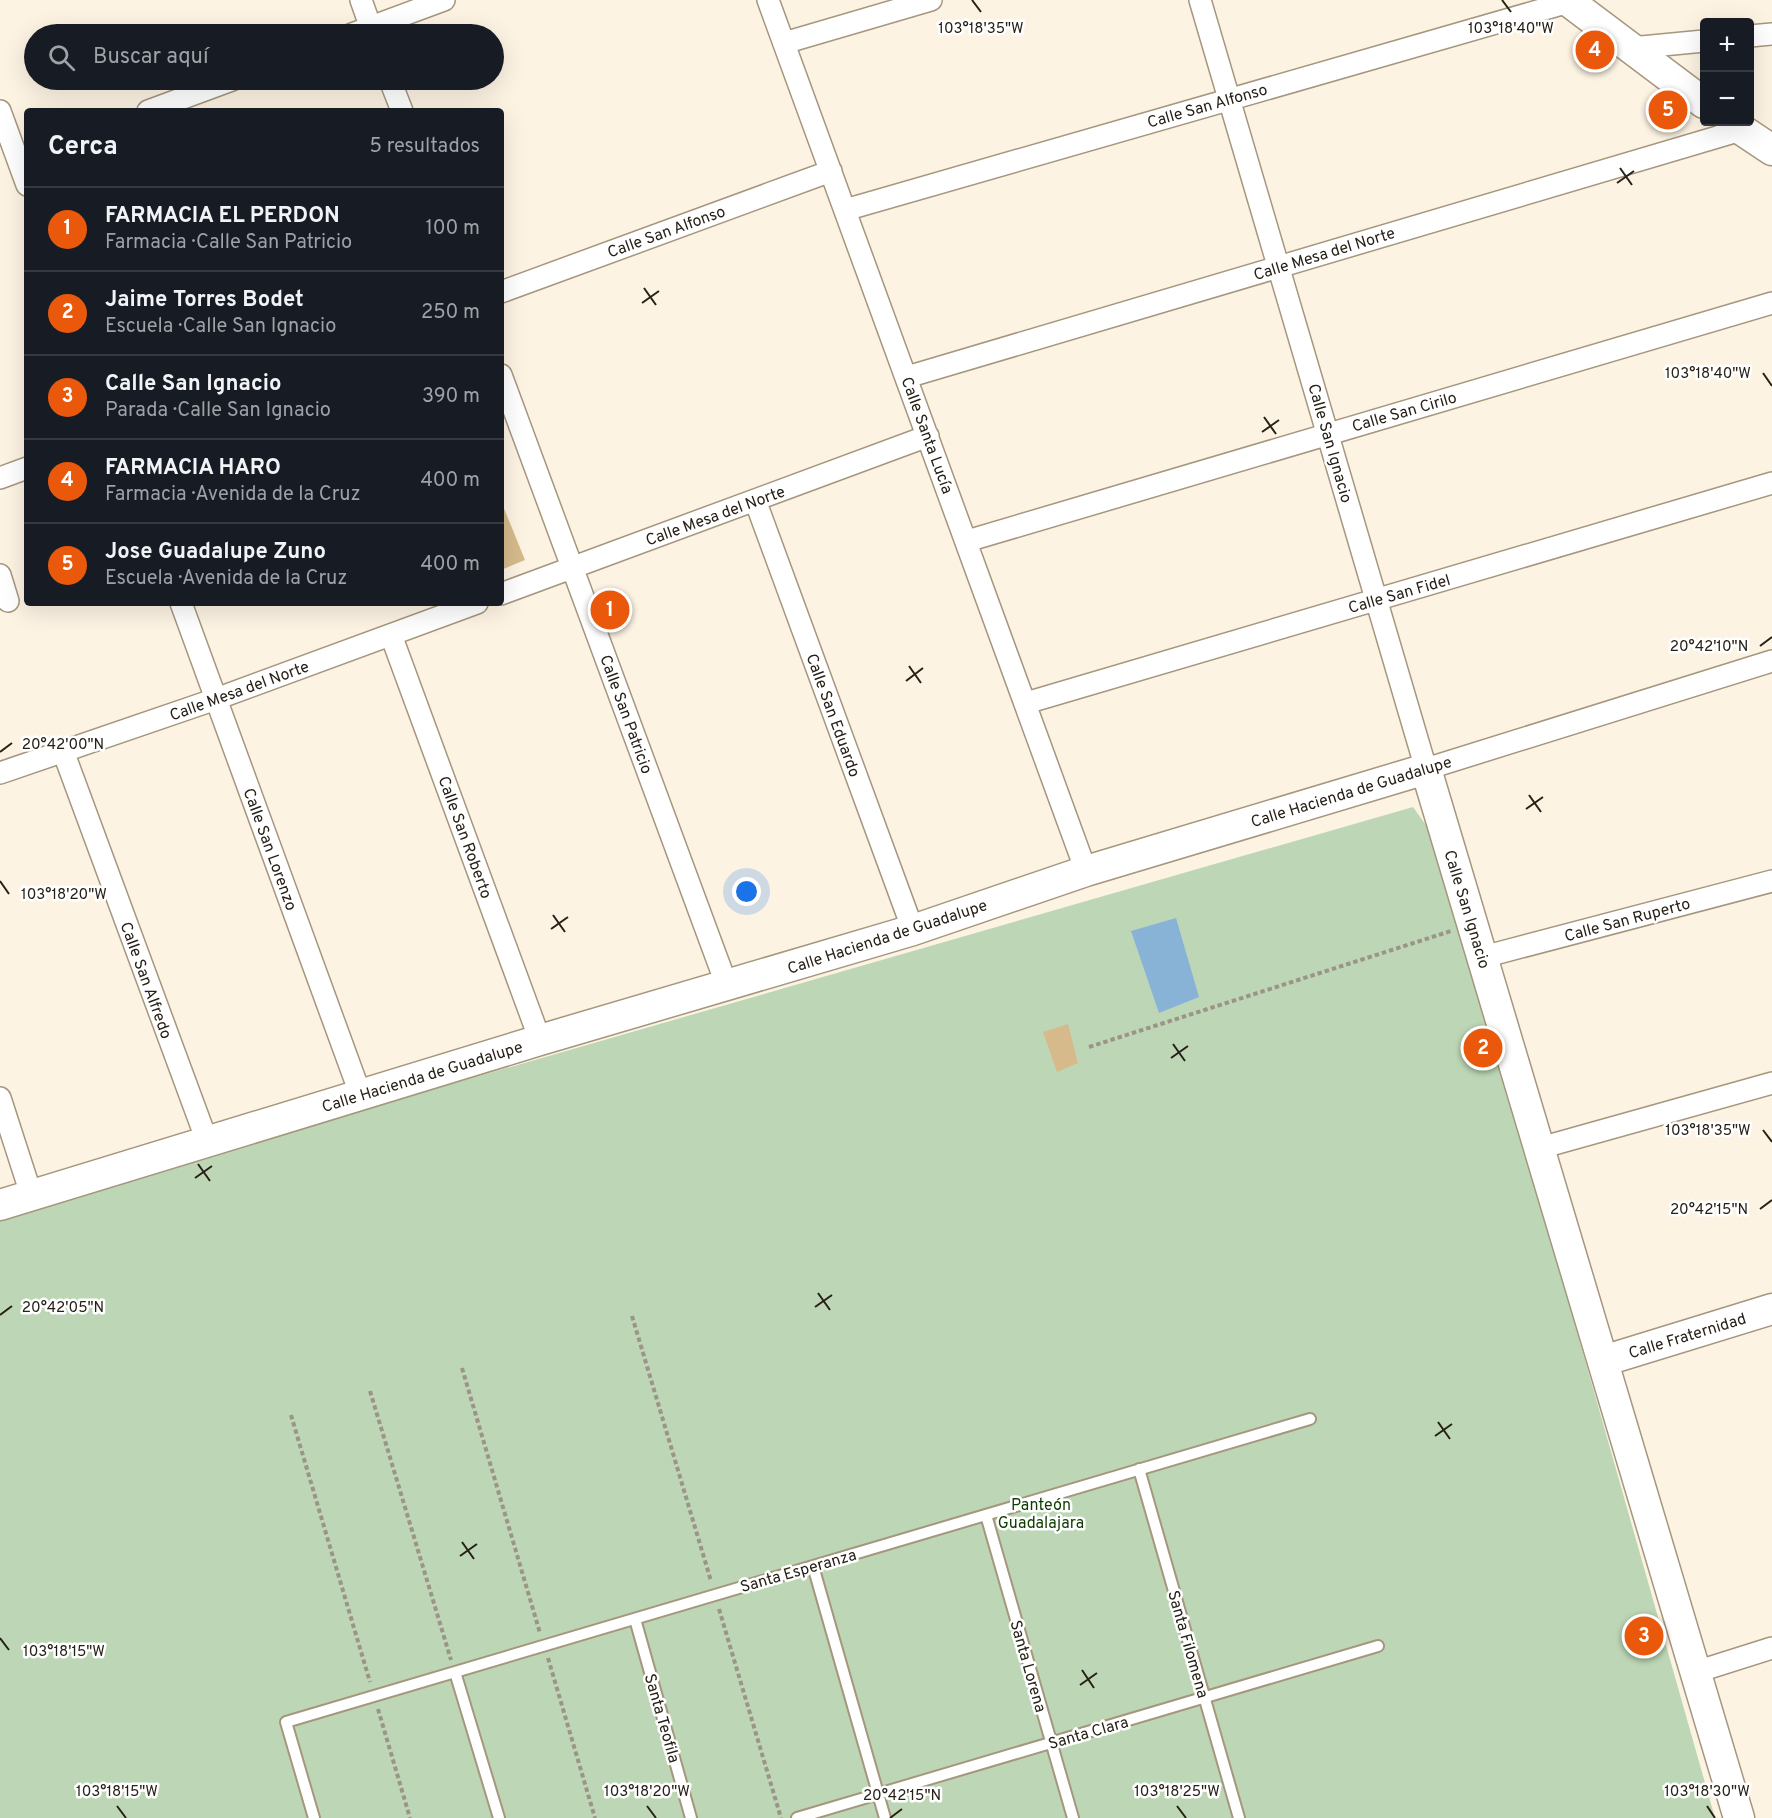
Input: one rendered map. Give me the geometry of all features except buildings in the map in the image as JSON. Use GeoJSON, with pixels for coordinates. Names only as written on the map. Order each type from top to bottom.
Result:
{"type":"FeatureCollection","features":[{"type":"Feature","properties":{"kind":"street"},"geometry":{"type":"LineString","coordinates":[[361,0],[364,24]]}},
{"type":"Feature","properties":{"kind":"street"},"geometry":{"type":"LineString","coordinates":[[385,24],[444,0]]}},
{"type":"Feature","properties":{"kind":"street","name":"Calle Santa Lucía"},"geometry":{"type":"LineString","coordinates":[[768,0],[1086,871]]}},
{"type":"Feature","properties":{"kind":"street"},"geometry":{"type":"LineString","coordinates":[[784,43],[932,0]]}},
{"type":"Feature","properties":{"kind":"street","name":"Calle San Ignacio"},"geometry":{"type":"LineString","coordinates":[[1200,0],[1426,769],[1739,1818]]}},
{"type":"Feature","properties":{"kind":"street"},"geometry":{"type":"LineString","coordinates":[[1568,1],[1700,100]]}},
{"type":"Feature","properties":{"kind":"street","name":"Calle San Alfonso"},"geometry":{"type":"LineString","coordinates":[[845,210],[1568,1]]}},
{"type":"Feature","properties":{"kind":"street"},"geometry":{"type":"LineString","coordinates":[[1754,36],[1772,34]]}},
{"type":"Feature","properties":{"kind":"street"},"geometry":{"type":"LineString","coordinates":[[1631,48],[1700,41]]}},
{"type":"Feature","properties":{"kind":"street"},"geometry":{"type":"LineString","coordinates":[[156,108],[205,90]]}},
{"type":"Feature","properties":{"kind":"street"},"geometry":{"type":"LineString","coordinates":[[394,90],[401,108]]}},
{"type":"Feature","properties":{"kind":"street"},"geometry":{"type":"LineString","coordinates":[[0,111],[15,161],[24,179]]}},
{"type":"Feature","properties":{"kind":"street"},"geometry":{"type":"LineString","coordinates":[[1735,126],[1772,150]]}},
{"type":"Feature","properties":{"kind":"street","name":"Calle Mesa del Norte"},"geometry":{"type":"LineString","coordinates":[[907,377],[1279,267],[1735,126]]}},
{"type":"Feature","properties":{"kind":"street","name":"Calle San Alfonso"},"geometry":{"type":"LineString","coordinates":[[504,291],[831,171]]}},
{"type":"Feature","properties":{"kind":"street","name":"Calle San Cirilo"},"geometry":{"type":"LineString","coordinates":[[967,541],[1772,303]]}},
{"type":"Feature","properties":{"kind":"street","name":"Calle San Patricio"},"geometry":{"type":"LineString","coordinates":[[504,383],[727,986]]}},
{"type":"Feature","properties":{"kind":"street","name":"Calle Mesa del Norte"},"geometry":{"type":"LineString","coordinates":[[504,593],[928,436]]}},
{"type":"Feature","properties":{"kind":"street"},"geometry":{"type":"LineString","coordinates":[[0,478],[24,469]]}},
{"type":"Feature","properties":{"kind":"street","name":"Calle San Fidel"},"geometry":{"type":"LineString","coordinates":[[1026,703],[1772,483]]}},
{"type":"Feature","properties":{"kind":"street","name":"Calle San Eduardo"},"geometry":{"type":"LineString","coordinates":[[755,500],[913,930]]}},
{"type":"Feature","properties":{"kind":"street"},"geometry":{"type":"LineString","coordinates":[[0,575],[9,601]]}},
{"type":"Feature","properties":{"kind":"street","name":"Calle San Lorenzo"},"geometry":{"type":"LineString","coordinates":[[182,606],[361,1096]]}},
{"type":"Feature","properties":{"kind":"street","name":"Calle Mesa del Norte"},"geometry":{"type":"LineString","coordinates":[[0,773],[216,699],[469,606]]}},
{"type":"Feature","properties":{"kind":"street","name":"Calle San Roberto"},"geometry":{"type":"LineString","coordinates":[[391,634],[540,1040]]}},
{"type":"Feature","properties":{"kind":"street","name":"Calle Hacienda de Guadalupe"},"geometry":{"type":"LineString","coordinates":[[0,1205],[540,1040],[913,930],[1086,871],[1426,769],[1772,661]]}},
{"type":"Feature","properties":{"kind":"street","name":"Calle San Alfredo"},"geometry":{"type":"LineString","coordinates":[[63,751],[207,1141]]}},
{"type":"Feature","properties":{"kind":"street","name":"Calle San Ruperto"},"geometry":{"type":"LineString","coordinates":[[1483,957],[1772,881]]}},
{"type":"Feature","properties":{"kind":"street"},"geometry":{"type":"LineString","coordinates":[[1539,1148],[1772,1083]]}},
{"type":"Feature","properties":{"kind":"street"},"geometry":{"type":"LineString","coordinates":[[0,1098],[31,1194]]}},
{"type":"Feature","properties":{"kind":"street","name":"Calle Fraternidad"},"geometry":{"type":"LineString","coordinates":[[1603,1361],[1772,1308]]}},
{"type":"Feature","properties":{"kind":"street"},"geometry":{"type":"LineString","coordinates":[[1696,1672],[1772,1648]]}},
{"type":"Feature","properties":{"kind":"lane","name":"Santa Esperanza"},"geometry":{"type":"LineString","coordinates":[[314,1818],[286,1722],[1310,1419]]}},
{"type":"Feature","properties":{"kind":"lane","name":"Santa Filomena"},"geometry":{"type":"LineString","coordinates":[[1139,1469],[1239,1818]]}},
{"type":"Feature","properties":{"kind":"lane","name":"Santa Lorena"},"geometry":{"type":"LineString","coordinates":[[986,1515],[1073,1818]]}},
{"type":"Feature","properties":{"kind":"lane"},"geometry":{"type":"LineString","coordinates":[[813,1566],[885,1818]]}},
{"type":"Feature","properties":{"kind":"lane","name":"Santa Teofila"},"geometry":{"type":"LineString","coordinates":[[635,1619],[691,1818]]}},
{"type":"Feature","properties":{"kind":"lane","name":"Santa Clara"},"geometry":{"type":"LineString","coordinates":[[797,1818],[1378,1646]]}},
{"type":"Feature","properties":{"kind":"lane"},"geometry":{"type":"LineString","coordinates":[[455,1672],[499,1818]]}},
{"type":"Feature","properties":{"kind":"path"},"geometry":{"type":"LineString","coordinates":[[1089,1047],[1437,936]]}},
{"type":"Feature","properties":{"kind":"path"},"geometry":{"type":"LineString","coordinates":[[633,1317],[781,1818]]}},
{"type":"Feature","properties":{"kind":"path"},"geometry":{"type":"LineString","coordinates":[[462,1368],[595,1818]]}},
{"type":"Feature","properties":{"kind":"path"},"geometry":{"type":"LineString","coordinates":[[370,1391],[455,1672]]}},
{"type":"Feature","properties":{"kind":"path"},"geometry":{"type":"LineString","coordinates":[[291,1416],[410,1818]]}},
{"type":"Feature","properties":{"kind":"green space","name":"Panteón Guadalajara"},"geometry":{"type":"Polygon","coordinates":[[[1413,807],[1438,842],[1715,1818],[0,1818],[0,1214],[1413,807]]]}},
{"type":"Feature","properties":{"kind":"water"},"geometry":{"type":"Polygon","coordinates":[[[1176,918],[1199,997],[1159,1013],[1131,931],[1176,918]]]}},
{"type":"Feature","properties":{"kind":"place","name":"FARMACIA HARO"},"geometry":{"type":"Point","coordinates":[1595,50]}},
{"type":"Feature","properties":{"kind":"place","name":"Jose Guadalupe Zuno"},"geometry":{"type":"Point","coordinates":[1668,110]}},
{"type":"Feature","properties":{"kind":"place","name":"FARMACIA EL PERDON"},"geometry":{"type":"Point","coordinates":[610,610]}},
{"type":"Feature","properties":{"kind":"place","name":"Jaime Torres Bodet"},"geometry":{"type":"Point","coordinates":[1483,1048]}},
{"type":"Feature","properties":{"kind":"place","name":"Calle San Ignacio"},"geometry":{"type":"Point","coordinates":[1644,1636]}}]}
